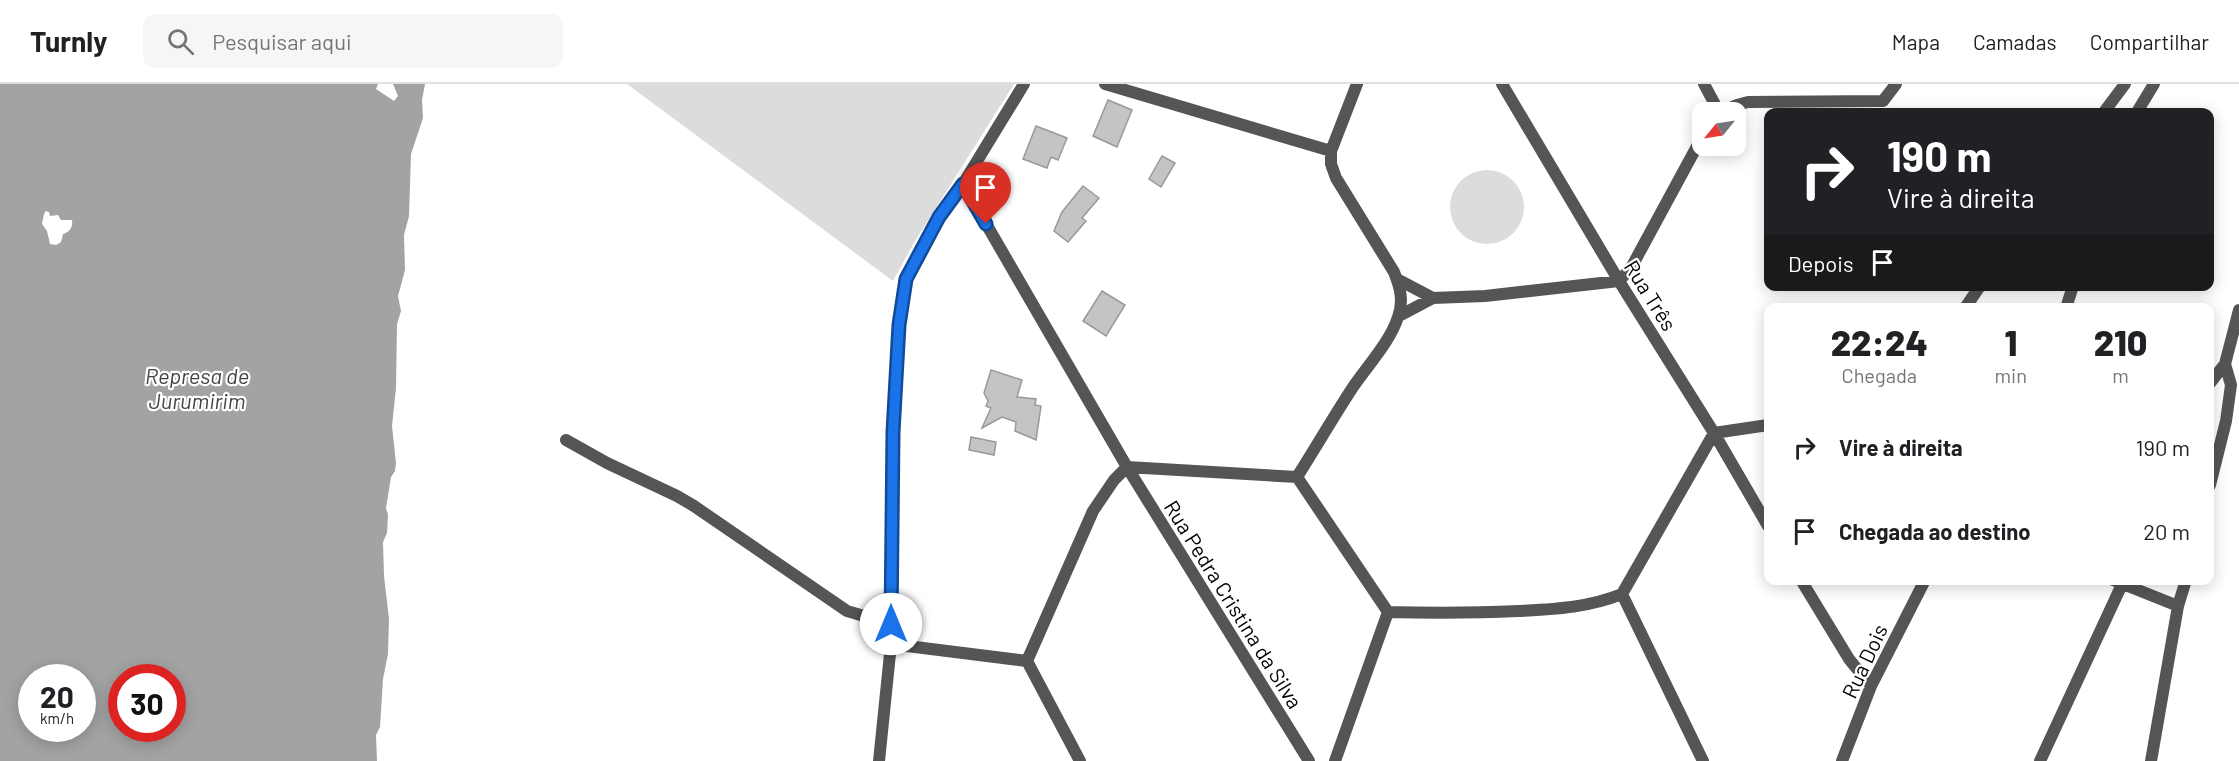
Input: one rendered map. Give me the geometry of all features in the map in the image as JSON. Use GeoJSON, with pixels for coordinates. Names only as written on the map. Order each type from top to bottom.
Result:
{"type":"FeatureCollection","features":[{"type":"Feature","properties":{"kind":"street"},"geometry":{"type":"LineString","coordinates":[[879,761],[891,644],[893,432],[899,325],[906,279],[939,217],[963,184],[1024,84]]}},
{"type":"Feature","properties":{"kind":"street"},"geometry":{"type":"LineString","coordinates":[[1105,84],[1331,151]]}},
{"type":"Feature","properties":{"kind":"street"},"geometry":{"type":"LineString","coordinates":[[1297,477],[1393,330],[1399,316],[1401,302],[1397,279],[1336,178],[1331,164],[1331,151],[1357,84]]}},
{"type":"Feature","properties":{"kind":"street","name":"Rua Três"},"geometry":{"type":"LineString","coordinates":[[1502,84],[1764,519]]}},
{"type":"Feature","properties":{"kind":"street"},"geometry":{"type":"LineString","coordinates":[[1704,84],[1714,102]]}},
{"type":"Feature","properties":{"kind":"street"},"geometry":{"type":"LineString","coordinates":[[1883,101],[1896,84]]}},
{"type":"Feature","properties":{"kind":"street"},"geometry":{"type":"LineString","coordinates":[[2107,108],[2125,84]]}},
{"type":"Feature","properties":{"kind":"street"},"geometry":{"type":"LineString","coordinates":[[2139,108],[2154,84]]}},
{"type":"Feature","properties":{"kind":"street"},"geometry":{"type":"LineString","coordinates":[[1746,103],[1883,101]]}},
{"type":"Feature","properties":{"kind":"street"},"geometry":{"type":"LineString","coordinates":[[1883,101],[1888,108]]}},
{"type":"Feature","properties":{"kind":"street"},"geometry":{"type":"LineString","coordinates":[[1399,316],[1433,298],[1485,296],[1619,281],[1631,268],[1692,155]]}},
{"type":"Feature","properties":{"kind":"street","name":"Rua Pedra Cristina da Silva"},"geometry":{"type":"LineString","coordinates":[[963,184],[1127,466],[1309,761]]}},
{"type":"Feature","properties":{"kind":"street"},"geometry":{"type":"LineString","coordinates":[[1397,279],[1433,298]]}},
{"type":"Feature","properties":{"kind":"street"},"geometry":{"type":"LineString","coordinates":[[2214,378],[2225,364],[2235,339],[2239,310]]}},
{"type":"Feature","properties":{"kind":"street"},"geometry":{"type":"LineString","coordinates":[[2214,469],[2226,421],[2231,385],[2225,364]]}},
{"type":"Feature","properties":{"kind":"street"},"geometry":{"type":"LineString","coordinates":[[1388,612],[1473,613],[1563,609],[1599,603],[1622,594],[1714,433],[1764,426]]}},
{"type":"Feature","properties":{"kind":"street"},"geometry":{"type":"LineString","coordinates":[[566,440],[607,463],[686,501],[848,611],[891,624]]}},
{"type":"Feature","properties":{"kind":"street"},"geometry":{"type":"LineString","coordinates":[[1027,661],[1093,511],[1114,480],[1127,466],[1297,477]]}},
{"type":"Feature","properties":{"kind":"street"},"geometry":{"type":"LineString","coordinates":[[1297,477],[1388,612]]}},
{"type":"Feature","properties":{"kind":"street"},"geometry":{"type":"LineString","coordinates":[[1804,585],[1849,659],[1871,686]]}},
{"type":"Feature","properties":{"kind":"street","name":"Rua Dois"},"geometry":{"type":"LineString","coordinates":[[1842,761],[1871,686],[1922,585]]}},
{"type":"Feature","properties":{"kind":"street"},"geometry":{"type":"LineString","coordinates":[[2040,761],[2119,585]]}},
{"type":"Feature","properties":{"kind":"street"},"geometry":{"type":"LineString","coordinates":[[2127,585],[2178,606]]}},
{"type":"Feature","properties":{"kind":"street"},"geometry":{"type":"LineString","coordinates":[[2151,761],[2178,606],[2184,585]]}},
{"type":"Feature","properties":{"kind":"street"},"geometry":{"type":"LineString","coordinates":[[1622,594],[1702,761]]}},
{"type":"Feature","properties":{"kind":"street"},"geometry":{"type":"LineString","coordinates":[[1335,761],[1388,612]]}},
{"type":"Feature","properties":{"kind":"street"},"geometry":{"type":"LineString","coordinates":[[891,644],[1027,661]]}},
{"type":"Feature","properties":{"kind":"street"},"geometry":{"type":"LineString","coordinates":[[1027,661],[1080,761]]}},
{"type":"Feature","properties":{"kind":"shaded area"},"geometry":{"type":"Polygon","coordinates":[[[627,84],[1014,84],[915,241],[893,281],[627,84]]]}},
{"type":"Feature","properties":{"kind":"shaded area"},"geometry":{"type":"Polygon","coordinates":[[[1487,170],[1501,173],[1513,181],[1521,193],[1524,207],[1521,221],[1513,233],[1501,241],[1487,244],[1473,241],[1461,233],[1453,221],[1450,207],[1453,193],[1461,181],[1473,173],[1487,170]]]}},
{"type":"Feature","properties":{"kind":"water","name":"Represa de Jurumirim"},"geometry":{"type":"Polygon","coordinates":[[[0,84],[378,84],[376,89],[394,101],[398,96],[393,84],[425,84],[422,100],[423,118],[411,154],[409,216],[404,235],[405,270],[398,296],[401,311],[397,324],[396,388],[392,426],[396,463],[391,477],[386,508],[387,533],[383,542],[389,619],[388,654],[383,679],[380,727],[376,735],[377,761],[0,761],[0,84]],[[46,211],[44,214],[42,224],[47,231],[50,244],[56,245],[61,242],[63,234],[70,229],[72,220],[61,220],[58,215],[50,216],[46,211]]]}},
{"type":"Feature","properties":{"kind":"building"},"geometry":{"type":"Polygon","coordinates":[[[1108,100],[1132,110],[1117,147],[1093,136],[1108,100]]]}},
{"type":"Feature","properties":{"kind":"building"},"geometry":{"type":"Polygon","coordinates":[[[1036,126],[1067,138],[1058,160],[1051,157],[1047,168],[1023,159],[1036,126]]]}},
{"type":"Feature","properties":{"kind":"building"},"geometry":{"type":"Polygon","coordinates":[[[1162,156],[1175,163],[1161,187],[1149,179],[1162,156]]]}},
{"type":"Feature","properties":{"kind":"building"},"geometry":{"type":"Polygon","coordinates":[[[1083,186],[1099,198],[1082,218],[1086,221],[1068,242],[1054,231],[1062,212],[1083,186]]]}},
{"type":"Feature","properties":{"kind":"building"},"geometry":{"type":"Polygon","coordinates":[[[1102,291],[1125,305],[1106,336],[1083,321],[1102,291]]]}},
{"type":"Feature","properties":{"kind":"building"},"geometry":{"type":"Polygon","coordinates":[[[991,370],[1022,380],[1017,397],[1036,399],[1035,405],[1041,406],[1036,440],[1015,431],[1016,422],[1002,417],[982,428],[991,408],[986,406],[988,401],[984,393],[991,370]]]}},
{"type":"Feature","properties":{"kind":"building"},"geometry":{"type":"Polygon","coordinates":[[[971,437],[996,442],[994,455],[969,450],[971,437]]]}},
{"type":"Feature","properties":{"kind":"route"},"geometry":{"type":"LineString","coordinates":[[891,624],[893,432],[899,325],[906,279],[939,217],[963,184],[986,224]]}}]}
